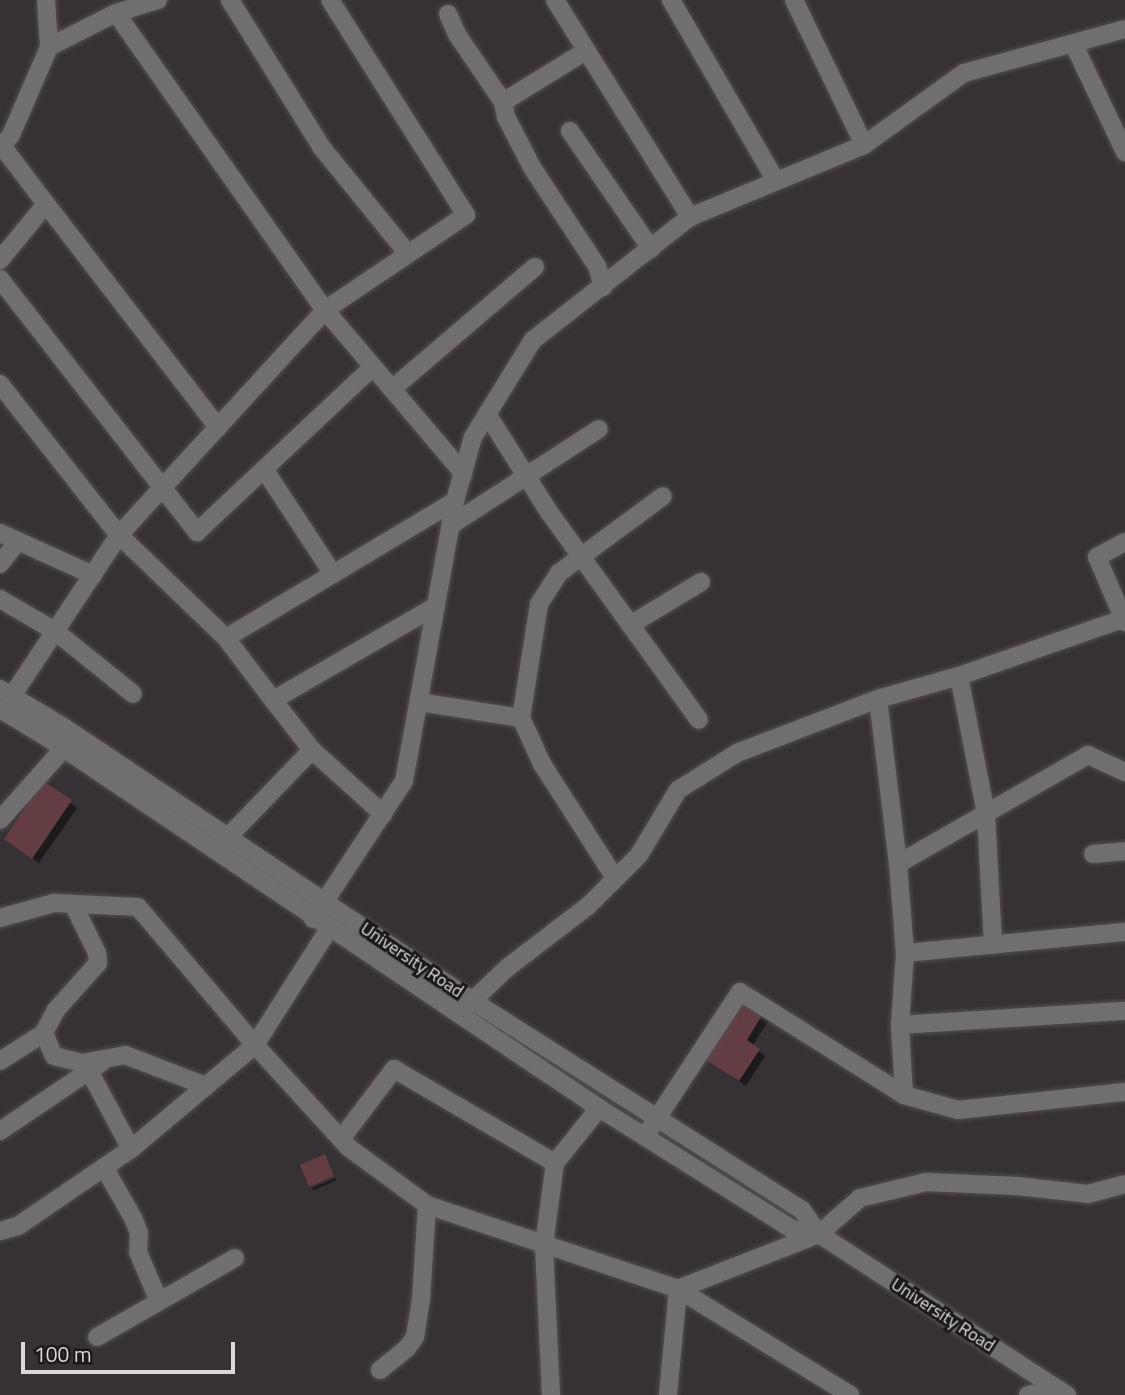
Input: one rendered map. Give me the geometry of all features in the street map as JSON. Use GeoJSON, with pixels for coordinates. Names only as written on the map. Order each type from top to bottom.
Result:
{"type":"FeatureCollection","features":[{"type":"Feature","properties":{"kind":"street"},"geometry":{"type":"LineString","coordinates":[[46,0],[49,47],[11,135],[1,148],[218,427]]}},
{"type":"Feature","properties":{"kind":"street"},"geometry":{"type":"LineString","coordinates":[[49,47],[116,13],[158,0]]}},
{"type":"Feature","properties":{"kind":"street"},"geometry":{"type":"LineString","coordinates":[[230,0],[322,148],[408,254]]}},
{"type":"Feature","properties":{"kind":"street"},"geometry":{"type":"LineString","coordinates":[[4,698],[55,631],[119,535],[325,310],[466,215],[330,0]]}},
{"type":"Feature","properties":{"kind":"street"},"geometry":{"type":"LineString","coordinates":[[555,0],[690,218]]}},
{"type":"Feature","properties":{"kind":"street"},"geometry":{"type":"LineString","coordinates":[[671,0],[776,181]]}},
{"type":"Feature","properties":{"kind":"street"},"geometry":{"type":"LineString","coordinates":[[794,0],[864,145]]}},
{"type":"Feature","properties":{"kind":"street"},"geometry":{"type":"LineString","coordinates":[[116,13],[325,310],[463,473]]}},
{"type":"Feature","properties":{"kind":"street"},"geometry":{"type":"LineString","coordinates":[[448,14],[458,36],[503,102],[506,117],[533,169],[597,266],[603,287]]}},
{"type":"Feature","properties":{"kind":"street"},"geometry":{"type":"LineString","coordinates":[[313,919],[404,781],[455,501],[472,437],[533,340],[690,218],[864,145],[964,73],[1125,29]]}},
{"type":"Feature","properties":{"kind":"street"},"geometry":{"type":"LineString","coordinates":[[1074,44],[1125,152]]}},
{"type":"Feature","properties":{"kind":"street"},"geometry":{"type":"LineString","coordinates":[[503,102],[586,51]]}},
{"type":"Feature","properties":{"kind":"street"},"geometry":{"type":"LineString","coordinates":[[570,131],[651,249]]}},
{"type":"Feature","properties":{"kind":"street"},"geometry":{"type":"LineString","coordinates":[[0,260],[46,204]]}},
{"type":"Feature","properties":{"kind":"street"},"geometry":{"type":"LineString","coordinates":[[392,389],[535,267]]}},
{"type":"Feature","properties":{"kind":"street"},"geometry":{"type":"LineString","coordinates":[[0,279],[197,532],[373,367]]}},
{"type":"Feature","properties":{"kind":"street"},"geometry":{"type":"LineString","coordinates":[[0,384],[119,535],[226,638],[312,750],[383,814]]}},
{"type":"Feature","properties":{"kind":"street"},"geometry":{"type":"LineString","coordinates":[[487,414],[527,478],[699,720]]}},
{"type":"Feature","properties":{"kind":"street"},"geometry":{"type":"LineString","coordinates":[[451,525],[599,429]]}},
{"type":"Feature","properties":{"kind":"street"},"geometry":{"type":"LineString","coordinates":[[264,469],[333,574]]}},
{"type":"Feature","properties":{"kind":"street"},"geometry":{"type":"LineString","coordinates":[[615,878],[542,764],[521,718],[539,604],[559,573],[580,554],[663,496]]}},
{"type":"Feature","properties":{"kind":"street"},"geometry":{"type":"LineString","coordinates":[[226,638],[455,501]]}},
{"type":"Feature","properties":{"kind":"street"},"geometry":{"type":"LineString","coordinates":[[0,533],[93,575]]}},
{"type":"Feature","properties":{"kind":"street"},"geometry":{"type":"LineString","coordinates":[[0,564],[18,541]]}},
{"type":"Feature","properties":{"kind":"street"},"geometry":{"type":"LineString","coordinates":[[459,1015],[471,1000],[517,960],[589,905],[639,855],[678,790],[706,771],[762,743],[878,699],[959,676],[1124,620],[1097,557],[1125,542]]}},
{"type":"Feature","properties":{"kind":"street"},"geometry":{"type":"LineString","coordinates":[[630,625],[701,582]]}},
{"type":"Feature","properties":{"kind":"street"},"geometry":{"type":"LineString","coordinates":[[0,599],[55,631],[133,694]]}},
{"type":"Feature","properties":{"kind":"street"},"geometry":{"type":"LineString","coordinates":[[273,700],[436,606]]}},
{"type":"Feature","properties":{"kind":"street"},"geometry":{"type":"LineString","coordinates":[[959,676],[986,814],[993,944]]}},
{"type":"Feature","properties":{"kind":"street","name":"University Road"},"geometry":{"type":"LineString","coordinates":[[4,698],[64,748],[313,919],[599,1108],[792,1228],[819,1234],[1061,1392]]}},
{"type":"Feature","properties":{"kind":"street","name":"University Road"},"geometry":{"type":"LineString","coordinates":[[4,698],[324,900],[471,1000],[802,1210],[819,1234]]}},
{"type":"Feature","properties":{"kind":"street"},"geometry":{"type":"LineString","coordinates":[[878,699],[898,864],[905,953],[901,1025],[904,1095]]}},
{"type":"Feature","properties":{"kind":"street"},"geometry":{"type":"LineString","coordinates":[[419,702],[521,718]]}},
{"type":"Feature","properties":{"kind":"street"},"geometry":{"type":"LineString","coordinates":[[0,821],[64,748]]}},
{"type":"Feature","properties":{"kind":"street"},"geometry":{"type":"LineString","coordinates":[[227,838],[312,750]]}},
{"type":"Feature","properties":{"kind":"street"},"geometry":{"type":"LineString","coordinates":[[898,864],[1088,755],[1125,772]]}},
{"type":"Feature","properties":{"kind":"street"},"geometry":{"type":"LineString","coordinates":[[1093,854],[1125,851]]}},
{"type":"Feature","properties":{"kind":"street"},"geometry":{"type":"LineString","coordinates":[[0,918],[54,903],[138,907],[341,1139],[427,1205],[678,1289],[850,1395]]}},
{"type":"Feature","properties":{"kind":"street"},"geometry":{"type":"LineString","coordinates":[[0,1060],[44,1033],[56,1010],[98,963],[97,953],[73,904]]}},
{"type":"Feature","properties":{"kind":"street"},"geometry":{"type":"LineString","coordinates":[[0,1231],[18,1226],[131,1149],[256,1045],[329,929]]}},
{"type":"Feature","properties":{"kind":"street"},"geometry":{"type":"LineString","coordinates":[[905,953],[1125,932]]}},
{"type":"Feature","properties":{"kind":"street"},"geometry":{"type":"LineString","coordinates":[[644,1137],[740,992],[904,1095],[958,1110],[1028,1100],[1125,1092]]}},
{"type":"Feature","properties":{"kind":"street"},"geometry":{"type":"LineString","coordinates":[[901,1025],[1125,1011]]}},
{"type":"Feature","properties":{"kind":"street"},"geometry":{"type":"LineString","coordinates":[[44,1033],[54,1056],[82,1063],[125,1055],[206,1086]]}},
{"type":"Feature","properties":{"kind":"street"},"geometry":{"type":"LineString","coordinates":[[0,1131],[104,1061]]}},
{"type":"Feature","properties":{"kind":"street"},"geometry":{"type":"LineString","coordinates":[[341,1139],[394,1069],[555,1163]]}},
{"type":"Feature","properties":{"kind":"street"},"geometry":{"type":"LineString","coordinates":[[94,1080],[131,1149]]}},
{"type":"Feature","properties":{"kind":"street"},"geometry":{"type":"LineString","coordinates":[[551,1395],[544,1244],[555,1163],[599,1108]]}},
{"type":"Feature","properties":{"kind":"street"},"geometry":{"type":"LineString","coordinates":[[104,1167],[133,1218],[139,1233],[138,1252],[158,1300]]}},
{"type":"Feature","properties":{"kind":"street"},"geometry":{"type":"LineString","coordinates":[[678,1289],[819,1234],[860,1198],[926,1182],[1017,1186],[1088,1194],[1125,1184]]}},
{"type":"Feature","properties":{"kind":"street"},"geometry":{"type":"LineString","coordinates":[[380,1370],[407,1348],[415,1337],[421,1300],[427,1205]]}},
{"type":"Feature","properties":{"kind":"street"},"geometry":{"type":"LineString","coordinates":[[97,1337],[235,1258]]}},
{"type":"Feature","properties":{"kind":"street"},"geometry":{"type":"LineString","coordinates":[[668,1395],[678,1289]]}},
{"type":"Feature","properties":{"kind":"street"},"geometry":{"type":"LineString","coordinates":[[1028,1395],[1061,1392]]}},
{"type":"Feature","properties":{"kind":"building"},"geometry":{"type":"Polygon","coordinates":[[[43,781],[72,800],[32,859],[4,839],[43,781]]]}},
{"type":"Feature","properties":{"kind":"building"},"geometry":{"type":"Polygon","coordinates":[[[743,999],[764,1012],[747,1040],[760,1049],[739,1081],[704,1059],[743,999]]]}},
{"type":"Feature","properties":{"kind":"building"},"geometry":{"type":"Polygon","coordinates":[[[325,1154],[334,1176],[309,1187],[300,1165],[325,1154]]]}}]}
